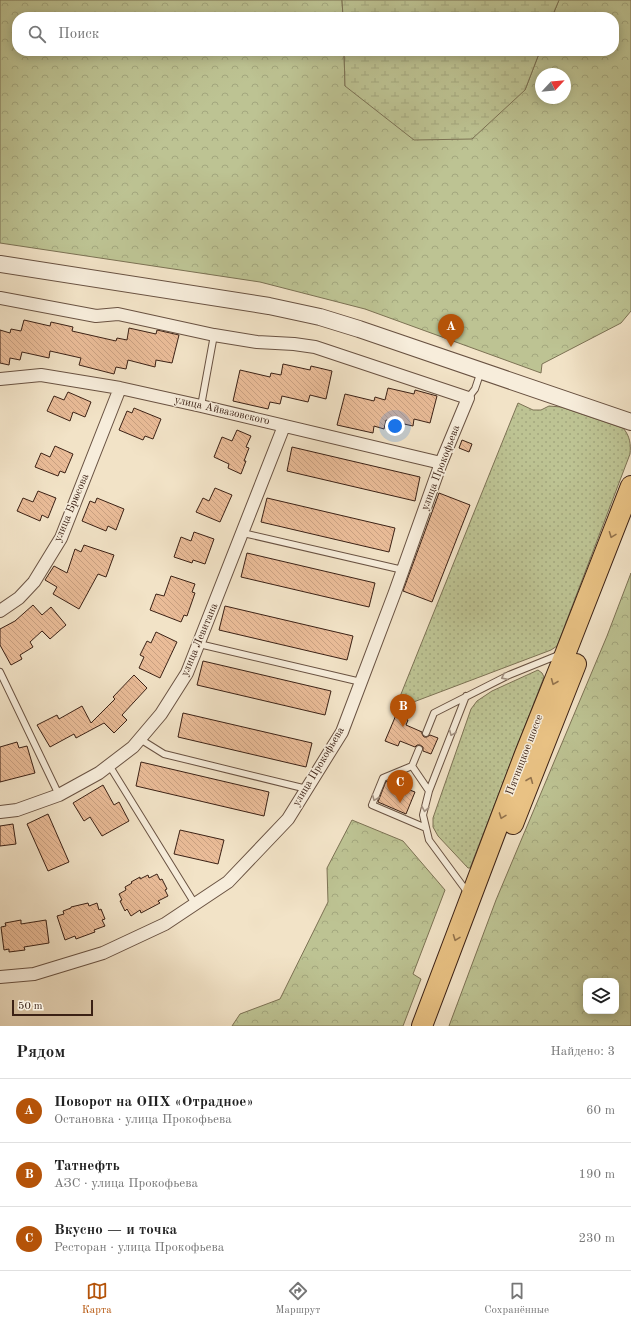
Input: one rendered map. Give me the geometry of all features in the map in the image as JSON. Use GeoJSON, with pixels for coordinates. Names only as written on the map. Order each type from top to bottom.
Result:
{"type":"FeatureCollection","features":[{"type":"Feature","properties":{"kind":"main road","name":"Пятницкое шоссе"},"geometry":{"type":"LineString","coordinates":[[422,1026],[525,754],[631,486]]}},
{"type":"Feature","properties":{"kind":"main road","name":"Пятницкое шоссе"},"geometry":{"type":"LineString","coordinates":[[436,1026],[502,850],[631,524]]}},
{"type":"Feature","properties":{"kind":"street"},"geometry":{"type":"LineString","coordinates":[[0,264],[269,306],[320,317],[631,422]]}},
{"type":"Feature","properties":{"kind":"street"},"geometry":{"type":"LineString","coordinates":[[0,298],[96,316],[118,314],[214,335],[257,342],[315,347],[468,398]]}},
{"type":"Feature","properties":{"kind":"street","name":"улица Айвазовского"},"geometry":{"type":"LineString","coordinates":[[0,379],[41,375],[120,388],[441,463]]}},
{"type":"Feature","properties":{"kind":"street","name":"улица Брюсова"},"geometry":{"type":"LineString","coordinates":[[0,611],[19,598],[34,582],[61,538],[120,388]]}},
{"type":"Feature","properties":{"kind":"street","name":"улица Прокофьева"},"geometry":{"type":"LineString","coordinates":[[0,977],[34,974],[104,953],[165,924],[228,882],[288,819],[342,732],[403,570],[441,463],[468,398]]}},
{"type":"Feature","properties":{"kind":"street","name":"улица Левитана"},"geometry":{"type":"LineString","coordinates":[[0,812],[17,810],[59,795],[99,773],[133,747],[161,714],[187,673],[284,426]]}},
{"type":"Feature","properties":{"kind":"lane"},"geometry":{"type":"LineString","coordinates":[[201,406],[214,335]]}},
{"type":"Feature","properties":{"kind":"lane"},"geometry":{"type":"LineString","coordinates":[[468,398],[475,390],[481,371]]}},
{"type":"Feature","properties":{"kind":"lane"},"geometry":{"type":"LineString","coordinates":[[243,533],[403,570]]}},
{"type":"Feature","properties":{"kind":"lane"},"geometry":{"type":"LineString","coordinates":[[199,644],[361,682]]}},
{"type":"Feature","properties":{"kind":"lane"},"geometry":{"type":"LineString","coordinates":[[426,733],[434,713],[509,675],[566,652]]}},
{"type":"Feature","properties":{"kind":"lane"},"geometry":{"type":"LineString","coordinates":[[0,672],[59,795]]}},
{"type":"Feature","properties":{"kind":"lane"},"geometry":{"type":"LineString","coordinates":[[466,696],[429,791],[424,815],[429,840],[471,897]]}},
{"type":"Feature","properties":{"kind":"lane"},"geometry":{"type":"LineString","coordinates":[[140,739],[164,754],[308,789]]}},
{"type":"Feature","properties":{"kind":"lane"},"geometry":{"type":"LineString","coordinates":[[419,749],[412,766],[383,778],[372,805],[426,828]]}},
{"type":"Feature","properties":{"kind":"lane"},"geometry":{"type":"LineString","coordinates":[[109,765],[194,904]]}},
{"type":"Feature","properties":{"kind":"lane"},"geometry":{"type":"LineString","coordinates":[[412,766],[429,791]]}},
{"type":"Feature","properties":{"kind":"green space"},"geometry":{"type":"Polygon","coordinates":[[[0,0],[342,0],[343,12],[12,12],[12,56],[344,56],[345,86],[525,90],[538,56],[619,56],[619,12],[554,12],[559,0],[631,0],[631,311],[621,323],[542,364],[541,373],[365,309],[260,282],[0,243],[0,0]]]}},
{"type":"Feature","properties":{"kind":"green space"},"geometry":{"type":"Polygon","coordinates":[[[342,0],[559,0],[554,12],[343,12],[342,0]]]}},
{"type":"Feature","properties":{"kind":"green space"},"geometry":{"type":"Polygon","coordinates":[[[344,56],[538,56],[525,90],[472,139],[414,140],[345,86],[344,56]]]}},
{"type":"Feature","properties":{"kind":"green space"},"geometry":{"type":"Polygon","coordinates":[[[518,403],[533,410],[541,410],[549,406],[561,407],[623,428],[629,437],[630,443],[630,454],[557,646],[551,650],[395,709],[518,403]]]}},
{"type":"Feature","properties":{"kind":"green space"},"geometry":{"type":"Polygon","coordinates":[[[631,573],[631,1026],[449,1026],[496,900],[607,636],[631,573]]]}},
{"type":"Feature","properties":{"kind":"green space"},"geometry":{"type":"Polygon","coordinates":[[[538,670],[544,677],[470,868],[468,868],[438,836],[433,827],[433,818],[471,709],[477,701],[492,691],[538,670]]]}},
{"type":"Feature","properties":{"kind":"green space"},"geometry":{"type":"Polygon","coordinates":[[[352,820],[403,841],[445,890],[413,974],[421,979],[403,1026],[232,1026],[240,1014],[280,999],[328,902],[327,868],[352,820]]]}},
{"type":"Feature","properties":{"kind":"building"},"geometry":{"type":"Polygon","coordinates":[[[24,320],[50,326],[51,322],[73,327],[72,331],[116,341],[117,338],[127,340],[129,328],[156,334],[157,330],[179,335],[172,363],[156,360],[155,367],[128,360],[126,369],[116,367],[114,374],[79,365],[81,358],[50,351],[49,358],[22,352],[20,360],[10,358],[9,365],[0,363],[0,330],[10,333],[11,329],[21,331],[24,320]]]}},
{"type":"Feature","properties":{"kind":"building"},"geometry":{"type":"Polygon","coordinates":[[[283,364],[310,370],[311,366],[332,371],[326,399],[310,395],[308,402],[282,396],[280,404],[270,402],[268,409],[233,401],[240,370],[270,377],[271,373],[281,375],[283,364]]]}},
{"type":"Feature","properties":{"kind":"building"},"geometry":{"type":"Polygon","coordinates":[[[388,388],[414,394],[415,390],[437,396],[430,423],[414,419],[413,426],[386,420],[384,429],[374,426],[373,433],[337,425],[345,394],[374,401],[375,397],[385,400],[388,388]]]}},
{"type":"Feature","properties":{"kind":"building"},"geometry":{"type":"Polygon","coordinates":[[[68,392],[91,402],[85,417],[73,412],[70,421],[47,411],[54,396],[64,400],[68,392]]]}},
{"type":"Feature","properties":{"kind":"building"},"geometry":{"type":"Polygon","coordinates":[[[134,408],[161,419],[153,439],[145,436],[143,440],[119,430],[127,411],[132,413],[134,408]]]}},
{"type":"Feature","properties":{"kind":"building"},"geometry":{"type":"Polygon","coordinates":[[[237,430],[251,436],[246,447],[249,448],[241,474],[228,468],[229,464],[214,457],[222,437],[232,441],[237,430]]]}},
{"type":"Feature","properties":{"kind":"building"},"geometry":{"type":"Polygon","coordinates":[[[462,440],[472,444],[469,452],[459,448],[462,440]]]}},
{"type":"Feature","properties":{"kind":"building"},"geometry":{"type":"Polygon","coordinates":[[[55,446],[73,454],[65,473],[60,471],[58,476],[35,467],[41,453],[50,457],[55,446]]]}},
{"type":"Feature","properties":{"kind":"building"},"geometry":{"type":"Polygon","coordinates":[[[292,447],[420,477],[415,501],[287,471],[292,447]]]}},
{"type":"Feature","properties":{"kind":"building"},"geometry":{"type":"Polygon","coordinates":[[[215,488],[232,495],[220,522],[196,512],[203,498],[209,501],[215,488]]]}},
{"type":"Feature","properties":{"kind":"building"},"geometry":{"type":"Polygon","coordinates":[[[38,491],[56,498],[48,518],[42,515],[40,521],[17,511],[23,498],[33,502],[38,491]]]}},
{"type":"Feature","properties":{"kind":"building"},"geometry":{"type":"Polygon","coordinates":[[[439,493],[470,505],[432,602],[403,591],[439,493]]]}},
{"type":"Feature","properties":{"kind":"building"},"geometry":{"type":"Polygon","coordinates":[[[97,498],[124,509],[116,530],[108,526],[106,531],[82,521],[90,501],[95,503],[97,498]]]}},
{"type":"Feature","properties":{"kind":"building"},"geometry":{"type":"Polygon","coordinates":[[[267,498],[395,528],[389,552],[261,522],[267,498]]]}},
{"type":"Feature","properties":{"kind":"building"},"geometry":{"type":"Polygon","coordinates":[[[194,532],[214,539],[205,564],[193,560],[192,563],[174,557],[181,537],[191,541],[194,532]]]}},
{"type":"Feature","properties":{"kind":"building"},"geometry":{"type":"Polygon","coordinates":[[[84,545],[114,555],[106,577],[98,574],[79,609],[53,594],[57,587],[45,580],[54,566],[67,573],[75,549],[81,552],[84,545]]]}},
{"type":"Feature","properties":{"kind":"building"},"geometry":{"type":"Polygon","coordinates":[[[247,553],[375,583],[369,607],[241,577],[247,553]]]}},
{"type":"Feature","properties":{"kind":"building"},"geometry":{"type":"Polygon","coordinates":[[[171,576],[195,584],[192,592],[195,593],[187,616],[184,615],[181,622],[150,610],[156,594],[164,596],[171,576]]]}},
{"type":"Feature","properties":{"kind":"building"},"geometry":{"type":"Polygon","coordinates":[[[33,605],[42,615],[51,607],[66,625],[50,639],[42,631],[30,642],[33,647],[20,655],[22,659],[11,665],[0,645],[0,629],[15,621],[33,605]]]}},
{"type":"Feature","properties":{"kind":"building"},"geometry":{"type":"Polygon","coordinates":[[[225,606],[353,636],[347,660],[219,630],[225,606]]]}},
{"type":"Feature","properties":{"kind":"building"},"geometry":{"type":"Polygon","coordinates":[[[156,632],[177,642],[160,678],[139,668],[144,657],[140,655],[147,641],[151,643],[156,632]]]}},
{"type":"Feature","properties":{"kind":"building"},"geometry":{"type":"Polygon","coordinates":[[[203,661],[331,691],[325,715],[197,685],[203,661]]]}},
{"type":"Feature","properties":{"kind":"building"},"geometry":{"type":"Polygon","coordinates":[[[134,675],[147,688],[122,715],[127,720],[114,733],[104,723],[76,738],[74,734],[50,747],[37,725],[57,715],[59,719],[82,706],[91,723],[115,699],[113,697],[134,675]]]}},
{"type":"Feature","properties":{"kind":"building"},"geometry":{"type":"Polygon","coordinates":[[[183,713],[312,743],[306,767],[178,737],[183,713]]]}},
{"type":"Feature","properties":{"kind":"building"},"geometry":{"type":"Polygon","coordinates":[[[396,715],[408,720],[406,725],[422,732],[424,737],[430,735],[438,738],[431,754],[423,751],[423,747],[420,745],[415,747],[400,741],[398,746],[385,741],[396,715]]]}},
{"type":"Feature","properties":{"kind":"building"},"geometry":{"type":"Polygon","coordinates":[[[17,742],[19,748],[27,746],[35,773],[0,782],[0,747],[17,742]]]}},
{"type":"Feature","properties":{"kind":"building"},"geometry":{"type":"Polygon","coordinates":[[[141,762],[269,792],[264,816],[136,786],[141,762]]]}},
{"type":"Feature","properties":{"kind":"building"},"geometry":{"type":"Polygon","coordinates":[[[386,781],[415,792],[406,814],[378,802],[386,781]]]}},
{"type":"Feature","properties":{"kind":"building"},"geometry":{"type":"Polygon","coordinates":[[[103,785],[114,805],[119,802],[129,821],[102,836],[90,817],[84,821],[73,803],[103,785]]]}},
{"type":"Feature","properties":{"kind":"building"},"geometry":{"type":"Polygon","coordinates":[[[48,814],[69,862],[48,871],[27,824],[48,814]]]}},
{"type":"Feature","properties":{"kind":"building"},"geometry":{"type":"Polygon","coordinates":[[[13,824],[16,844],[0,846],[0,826],[13,824]]]}},
{"type":"Feature","properties":{"kind":"building"},"geometry":{"type":"Polygon","coordinates":[[[180,830],[224,840],[218,864],[174,854],[180,830]]]}},
{"type":"Feature","properties":{"kind":"building"},"geometry":{"type":"Polygon","coordinates":[[[157,874],[160,880],[162,879],[167,889],[165,890],[168,896],[158,901],[160,903],[141,913],[140,910],[131,916],[127,909],[125,911],[120,901],[122,900],[119,894],[126,890],[125,887],[132,883],[131,882],[140,877],[140,879],[148,875],[149,878],[157,874]]]}},
{"type":"Feature","properties":{"kind":"building"},"geometry":{"type":"Polygon","coordinates":[[[88,903],[89,906],[97,903],[99,910],[101,909],[105,919],[102,920],[105,926],[94,930],[95,932],[76,939],[75,936],[65,940],[57,916],[64,914],[63,911],[71,907],[88,903]]]}},
{"type":"Feature","properties":{"kind":"building"},"geometry":{"type":"Polygon","coordinates":[[[21,920],[21,924],[46,920],[49,943],[24,947],[25,950],[9,952],[9,949],[4,950],[1,927],[6,926],[5,923],[21,920]]]}},
{"type":"Feature","properties":{"kind":"place","name":"Поворот на ОПХ «Отрадное»"},"geometry":{"type":"Point","coordinates":[451,347]}},
{"type":"Feature","properties":{"kind":"place","name":"Татнефть"},"geometry":{"type":"Point","coordinates":[403,727]}},
{"type":"Feature","properties":{"kind":"place","name":"Вкусно — и точка"},"geometry":{"type":"Point","coordinates":[400,803]}}]}
